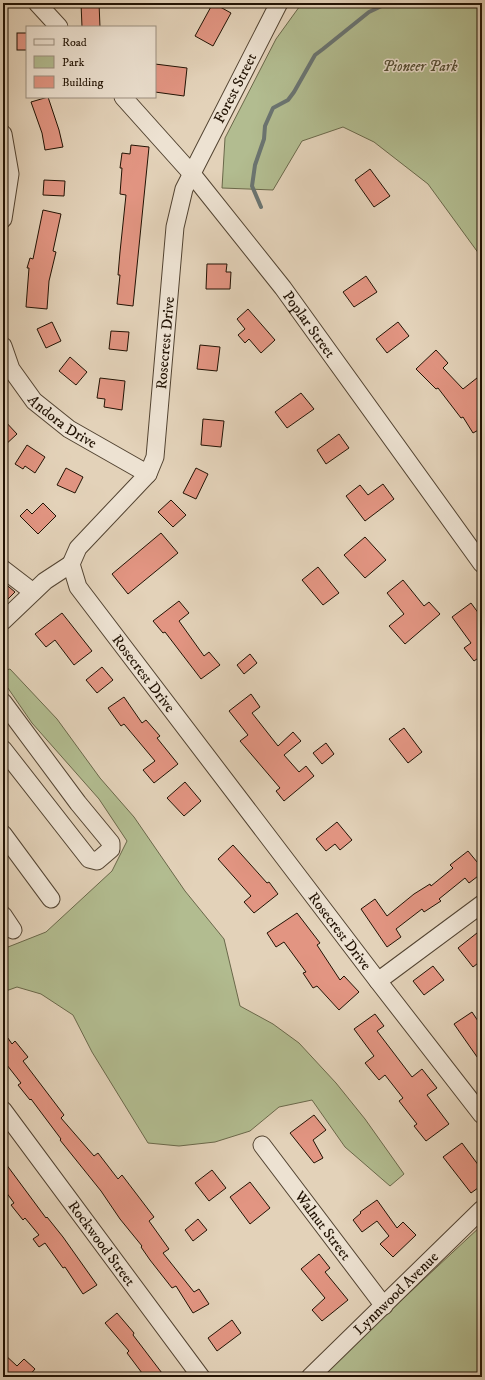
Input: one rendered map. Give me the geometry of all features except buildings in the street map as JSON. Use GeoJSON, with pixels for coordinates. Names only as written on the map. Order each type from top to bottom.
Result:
{"type":"FeatureCollection","features":[{"type":"Feature","properties":{"kind":"street"},"geometry":{"type":"LineString","coordinates":[[37,3],[58,26]]}},
{"type":"Feature","properties":{"kind":"street","name":"Forest Street"},"geometry":{"type":"LineString","coordinates":[[192,174],[279,3]]}},
{"type":"Feature","properties":{"kind":"street","name":"Poplar Street"},"geometry":{"type":"LineString","coordinates":[[124,98],[192,174],[283,288],[482,564]]}},
{"type":"Feature","properties":{"kind":"street"},"geometry":{"type":"LineString","coordinates":[[3,134],[10,174],[3,219]]}},
{"type":"Feature","properties":{"kind":"street","name":"Rosecrest Drive"},"geometry":{"type":"LineString","coordinates":[[192,174],[184,189],[175,227],[155,457],[148,474],[78,548],[71,564],[78,587],[482,1115]]}},
{"type":"Feature","properties":{"kind":"street","name":"Andora Drive"},"geometry":{"type":"LineString","coordinates":[[3,346],[11,369],[34,402],[70,429],[148,474]]}},
{"type":"Feature","properties":{"kind":"street"},"geometry":{"type":"LineString","coordinates":[[3,621],[44,581],[71,564]]}},
{"type":"Feature","properties":{"kind":"street"},"geometry":{"type":"LineString","coordinates":[[3,569],[33,592]]}},
{"type":"Feature","properties":{"kind":"street"},"geometry":{"type":"LineString","coordinates":[[3,702],[78,803],[111,843],[111,849],[97,861],[89,859],[3,750]]}},
{"type":"Feature","properties":{"kind":"street"},"geometry":{"type":"LineString","coordinates":[[3,834],[51,899]]}},
{"type":"Feature","properties":{"kind":"street"},"geometry":{"type":"LineString","coordinates":[[378,981],[482,904]]}},
{"type":"Feature","properties":{"kind":"street"},"geometry":{"type":"LineString","coordinates":[[3,916],[13,930]]}},
{"type":"Feature","properties":{"kind":"street","name":"Rockwood Street"},"geometry":{"type":"LineString","coordinates":[[3,1110],[201,1377]]}},
{"type":"Feature","properties":{"kind":"street","name":"Walnut Street"},"geometry":{"type":"LineString","coordinates":[[262,1145],[384,1306]]}},
{"type":"Feature","properties":{"kind":"street","name":"Lynnwood Avenue"},"geometry":{"type":"LineString","coordinates":[[310,1377],[482,1209]]}},
{"type":"Feature","properties":{"kind":"green space","name":"Pioneer Park"},"geometry":{"type":"Polygon","coordinates":[[[302,3],[482,3],[482,258],[428,184],[374,142],[343,127],[302,141],[273,190],[222,188],[225,138],[276,39],[302,3]]]}},
{"type":"Feature","properties":{"kind":"green space"},"geometry":{"type":"Polygon","coordinates":[[[10,669],[57,719],[100,778],[134,817],[185,891],[224,939],[240,1006],[273,1024],[299,1043],[336,1083],[365,1119],[404,1174],[390,1186],[345,1147],[312,1100],[279,1107],[250,1131],[215,1142],[179,1146],[148,1143],[92,1052],[73,1015],[41,994],[17,987],[3,992],[3,949],[46,932],[112,871],[127,841],[99,799],[32,723],[3,681],[3,671],[10,669]]]}},
{"type":"Feature","properties":{"kind":"green space"},"geometry":{"type":"Polygon","coordinates":[[[482,1225],[482,1377],[319,1377],[482,1225]]]}},
{"type":"Feature","properties":{"kind":"waterway"},"geometry":{"type":"LineString","coordinates":[[261,207],[252,186],[255,165],[264,139],[265,126],[273,108],[288,100],[315,55],[369,12],[388,3]]}}]}
